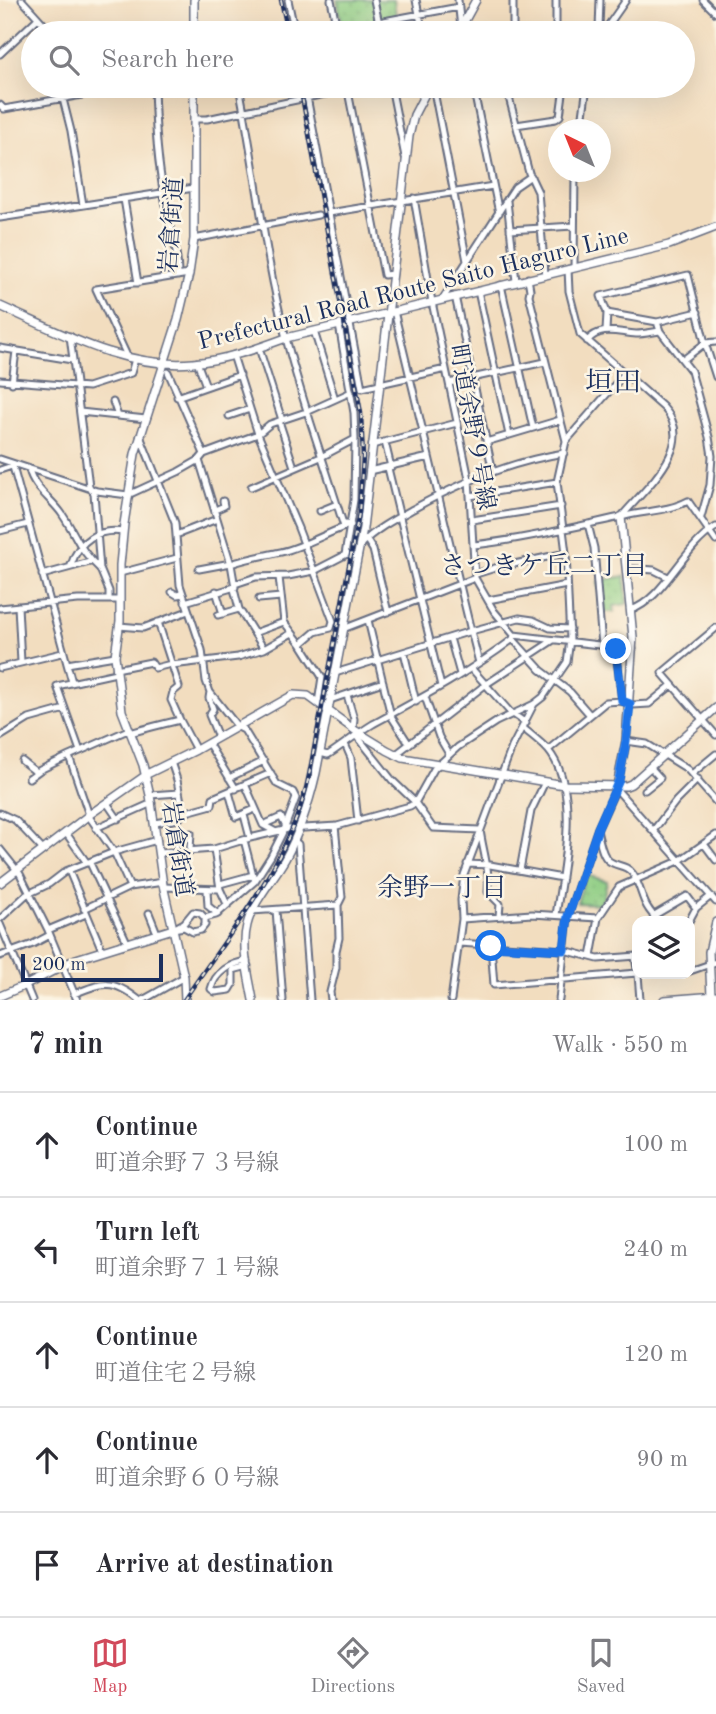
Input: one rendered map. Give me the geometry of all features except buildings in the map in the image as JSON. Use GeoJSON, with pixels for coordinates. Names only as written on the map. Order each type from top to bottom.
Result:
{"type":"FeatureCollection","features":[{"type":"Feature","properties":{"kind":"street"},"geometry":{"type":"LineString","coordinates":[[22,0],[41,21]]}},
{"type":"Feature","properties":{"kind":"street"},"geometry":{"type":"LineString","coordinates":[[194,0],[194,21]]}},
{"type":"Feature","properties":{"kind":"street"},"geometry":{"type":"LineString","coordinates":[[288,0],[292,21]]}},
{"type":"Feature","properties":{"kind":"street"},"geometry":{"type":"LineString","coordinates":[[331,0],[335,21]]}},
{"type":"Feature","properties":{"kind":"street"},"geometry":{"type":"LineString","coordinates":[[374,0],[379,21]]}},
{"type":"Feature","properties":{"kind":"street"},"geometry":{"type":"LineString","coordinates":[[416,0],[420,21]]}},
{"type":"Feature","properties":{"kind":"street"},"geometry":{"type":"LineString","coordinates":[[466,21],[476,0]]}},
{"type":"Feature","properties":{"kind":"street"},"geometry":{"type":"LineString","coordinates":[[513,0],[513,21]]}},
{"type":"Feature","properties":{"kind":"street"},"geometry":{"type":"LineString","coordinates":[[556,0],[556,21]]}},
{"type":"Feature","properties":{"kind":"street"},"geometry":{"type":"LineString","coordinates":[[600,0],[602,21]]}},
{"type":"Feature","properties":{"kind":"street"},"geometry":{"type":"LineString","coordinates":[[610,21],[626,0]]}},
{"type":"Feature","properties":{"kind":"street"},"geometry":{"type":"LineString","coordinates":[[704,0],[716,13]]}},
{"type":"Feature","properties":{"kind":"street"},"geometry":{"type":"LineString","coordinates":[[709,6],[716,1]]}},
{"type":"Feature","properties":{"kind":"street"},"geometry":{"type":"LineString","coordinates":[[389,21],[458,3],[460,21]]}},
{"type":"Feature","properties":{"kind":"street"},"geometry":{"type":"LineString","coordinates":[[35,21],[38,18]]}},
{"type":"Feature","properties":{"kind":"street"},"geometry":{"type":"LineString","coordinates":[[0,54],[21,34]]}},
{"type":"Feature","properties":{"kind":"street"},"geometry":{"type":"LineString","coordinates":[[0,105],[4,109],[66,98]]}},
{"type":"Feature","properties":{"kind":"street"},"geometry":{"type":"LineString","coordinates":[[154,98],[155,134],[178,276]]}},
{"type":"Feature","properties":{"kind":"street","name":"岩倉街道"},"geometry":{"type":"LineString","coordinates":[[184,977],[164,885],[146,775],[122,711],[116,656],[120,573],[128,495],[140,436],[178,320],[194,239],[194,98]]}},
{"type":"Feature","properties":{"kind":"street"},"geometry":{"type":"LineString","coordinates":[[242,98],[262,225],[286,338],[337,504],[347,526]]}},
{"type":"Feature","properties":{"kind":"street"},"geometry":{"type":"LineString","coordinates":[[195,119],[207,119],[302,98]]}},
{"type":"Feature","properties":{"kind":"street"},"geometry":{"type":"LineString","coordinates":[[307,98],[362,388],[446,369]]}},
{"type":"Feature","properties":{"kind":"street"},"geometry":{"type":"LineString","coordinates":[[350,98],[384,275],[393,274]]}},
{"type":"Feature","properties":{"kind":"street"},"geometry":{"type":"LineString","coordinates":[[393,98],[406,160]]}},
{"type":"Feature","properties":{"kind":"street"},"geometry":{"type":"LineString","coordinates":[[253,1000],[246,930],[252,911],[294,841],[324,754],[328,710],[363,542],[372,445],[392,312],[393,274],[406,160],[414,115],[424,98]]}},
{"type":"Feature","properties":{"kind":"street"},"geometry":{"type":"LineString","coordinates":[[434,98],[467,261]]}},
{"type":"Feature","properties":{"kind":"street"},"geometry":{"type":"LineString","coordinates":[[475,98],[499,212]]}},
{"type":"Feature","properties":{"kind":"street"},"geometry":{"type":"LineString","coordinates":[[509,98],[538,192],[545,274]]}},
{"type":"Feature","properties":{"kind":"street"},"geometry":{"type":"LineString","coordinates":[[516,125],[556,119],[560,116],[562,98]]}},
{"type":"Feature","properties":{"kind":"street"},"geometry":{"type":"LineString","coordinates":[[582,119],[585,98]]}},
{"type":"Feature","properties":{"kind":"street"},"geometry":{"type":"LineString","coordinates":[[63,99],[83,205]]}},
{"type":"Feature","properties":{"kind":"street"},"geometry":{"type":"LineString","coordinates":[[442,300],[515,187],[531,176]]}},
{"type":"Feature","properties":{"kind":"street"},"geometry":{"type":"LineString","coordinates":[[559,1000],[568,916],[597,831],[617,786],[626,741],[626,702],[633,649],[621,517],[669,460],[676,442],[675,428],[667,411],[578,330],[569,291],[575,182]]}},
{"type":"Feature","properties":{"kind":"street"},"geometry":{"type":"LineString","coordinates":[[329,213],[493,186]]}},
{"type":"Feature","properties":{"kind":"street"},"geometry":{"type":"LineString","coordinates":[[0,218],[194,188]]}},
{"type":"Feature","properties":{"kind":"street","name":"町道余野９号線"},"geometry":{"type":"LineString","coordinates":[[414,198],[432,302],[469,479],[475,576],[501,621],[529,656],[541,670],[570,692],[590,715]]}},
{"type":"Feature","properties":{"kind":"street"},"geometry":{"type":"LineString","coordinates":[[124,199],[138,283]]}},
{"type":"Feature","properties":{"kind":"street"},"geometry":{"type":"LineString","coordinates":[[507,200],[516,281]]}},
{"type":"Feature","properties":{"kind":"street"},"geometry":{"type":"LineString","coordinates":[[194,239],[318,215]]}},
{"type":"Feature","properties":{"kind":"street"},"geometry":{"type":"LineString","coordinates":[[510,230],[573,226]]}},
{"type":"Feature","properties":{"kind":"street","name":"Prefectural Road Route Saito Haguro Line"},"geometry":{"type":"LineString","coordinates":[[0,306],[107,352],[164,364],[197,362],[669,245],[715,230]]}},
{"type":"Feature","properties":{"kind":"street"},"geometry":{"type":"LineString","coordinates":[[0,380],[88,387],[131,373],[132,359],[96,289],[189,274]]}},
{"type":"Feature","properties":{"kind":"street"},"geometry":{"type":"LineString","coordinates":[[606,331],[607,313],[601,296],[688,275],[716,377]]}},
{"type":"Feature","properties":{"kind":"street"},"geometry":{"type":"LineString","coordinates":[[451,1000],[462,919],[462,882],[467,864],[512,747],[534,704],[556,680],[567,662],[570,640],[566,553],[557,482],[566,441],[529,295],[528,278]]}},
{"type":"Feature","properties":{"kind":"street"},"geometry":{"type":"LineString","coordinates":[[501,285],[533,428]]}},
{"type":"Feature","properties":{"kind":"street"},"geometry":{"type":"LineString","coordinates":[[478,291],[509,435]]}},
{"type":"Feature","properties":{"kind":"street"},"geometry":{"type":"LineString","coordinates":[[455,296],[493,472]]}},
{"type":"Feature","properties":{"kind":"street"},"geometry":{"type":"LineString","coordinates":[[392,312],[479,663]]}},
{"type":"Feature","properties":{"kind":"street"},"geometry":{"type":"LineString","coordinates":[[607,313],[657,322],[698,312]]}},
{"type":"Feature","properties":{"kind":"street"},"geometry":{"type":"LineString","coordinates":[[657,322],[660,331],[691,371],[714,453],[713,485],[701,517]]}},
{"type":"Feature","properties":{"kind":"street"},"geometry":{"type":"LineString","coordinates":[[339,325],[351,392],[355,439],[355,488],[347,526],[345,555]]}},
{"type":"Feature","properties":{"kind":"street"},"geometry":{"type":"LineString","coordinates":[[314,331],[335,399]]}},
{"type":"Feature","properties":{"kind":"street"},"geometry":{"type":"LineString","coordinates":[[587,341],[594,333],[606,331],[641,334],[660,331]]}},
{"type":"Feature","properties":{"kind":"street"},"geometry":{"type":"LineString","coordinates":[[70,336],[89,486],[94,493],[100,569],[109,591],[109,600]]}},
{"type":"Feature","properties":{"kind":"street"},"geometry":{"type":"LineString","coordinates":[[12,340],[15,351],[12,383]]}},
{"type":"Feature","properties":{"kind":"street"},"geometry":{"type":"LineString","coordinates":[[683,360],[705,343],[716,342]]}},
{"type":"Feature","properties":{"kind":"street"},"geometry":{"type":"LineString","coordinates":[[0,348],[72,360]]}},
{"type":"Feature","properties":{"kind":"street"},"geometry":{"type":"LineString","coordinates":[[259,348],[295,467]]}},
{"type":"Feature","properties":{"kind":"street"},"geometry":{"type":"LineString","coordinates":[[233,355],[258,434],[305,545],[333,621],[331,628],[315,632],[301,644]]}},
{"type":"Feature","properties":{"kind":"street"},"geometry":{"type":"LineString","coordinates":[[197,362],[206,386]]}},
{"type":"Feature","properties":{"kind":"street"},"geometry":{"type":"LineString","coordinates":[[449,383],[545,362]]}},
{"type":"Feature","properties":{"kind":"street"},"geometry":{"type":"LineString","coordinates":[[168,372],[204,454]]}},
{"type":"Feature","properties":{"kind":"street"},"geometry":{"type":"LineString","coordinates":[[566,441],[625,373]]}},
{"type":"Feature","properties":{"kind":"street"},"geometry":{"type":"LineString","coordinates":[[177,397],[240,375]]}},
{"type":"Feature","properties":{"kind":"street"},"geometry":{"type":"LineString","coordinates":[[0,459],[92,489],[128,495],[199,460],[204,454],[258,434],[270,424],[309,411],[351,392]]}},
{"type":"Feature","properties":{"kind":"street"},"geometry":{"type":"LineString","coordinates":[[113,402],[118,416]]}},
{"type":"Feature","properties":{"kind":"street"},"geometry":{"type":"LineString","coordinates":[[229,415],[250,408]]}},
{"type":"Feature","properties":{"kind":"street"},"geometry":{"type":"LineString","coordinates":[[80,412],[146,419]]}},
{"type":"Feature","properties":{"kind":"street"},"geometry":{"type":"LineString","coordinates":[[486,442],[560,420]]}},
{"type":"Feature","properties":{"kind":"street"},"geometry":{"type":"LineString","coordinates":[[372,445],[457,423]]}},
{"type":"Feature","properties":{"kind":"street"},"geometry":{"type":"LineString","coordinates":[[140,436],[175,523],[183,594],[202,650],[202,661],[214,709],[209,715],[218,737]]}},
{"type":"Feature","properties":{"kind":"street"},"geometry":{"type":"LineString","coordinates":[[251,487],[355,439]]}},
{"type":"Feature","properties":{"kind":"street"},"geometry":{"type":"LineString","coordinates":[[385,442],[441,686]]}},
{"type":"Feature","properties":{"kind":"street"},"geometry":{"type":"LineString","coordinates":[[363,542],[381,526],[455,485],[564,453]]}},
{"type":"Feature","properties":{"kind":"street"},"geometry":{"type":"LineString","coordinates":[[369,471],[429,457]]}},
{"type":"Feature","properties":{"kind":"street"},"geometry":{"type":"LineString","coordinates":[[199,460],[231,564],[239,609],[264,649]]}},
{"type":"Feature","properties":{"kind":"street"},"geometry":{"type":"LineString","coordinates":[[0,470],[12,465]]}},
{"type":"Feature","properties":{"kind":"street"},"geometry":{"type":"LineString","coordinates":[[12,465],[72,682]]}},
{"type":"Feature","properties":{"kind":"street"},"geometry":{"type":"LineString","coordinates":[[29,469],[36,484],[61,512],[90,562],[100,569]]}},
{"type":"Feature","properties":{"kind":"street"},"geometry":{"type":"LineString","coordinates":[[470,496],[557,482]]}},
{"type":"Feature","properties":{"kind":"street"},"geometry":{"type":"LineString","coordinates":[[215,510],[224,506],[223,500]]}},
{"type":"Feature","properties":{"kind":"street"},"geometry":{"type":"LineString","coordinates":[[474,545],[521,539],[664,510],[688,501],[716,541]]}},
{"type":"Feature","properties":{"kind":"street"},"geometry":{"type":"LineString","coordinates":[[320,511],[337,504]]}},
{"type":"Feature","properties":{"kind":"street"},"geometry":{"type":"LineString","coordinates":[[472,520],[561,506]]}},
{"type":"Feature","properties":{"kind":"street"},"geometry":{"type":"LineString","coordinates":[[176,535],[218,519]]}},
{"type":"Feature","properties":{"kind":"street"},"geometry":{"type":"LineString","coordinates":[[0,531],[28,524]]}},
{"type":"Feature","properties":{"kind":"street"},"geometry":{"type":"LineString","coordinates":[[587,524],[594,548],[602,646]]}},
{"type":"Feature","properties":{"kind":"street"},"geometry":{"type":"LineString","coordinates":[[199,569],[231,564],[256,555],[278,553],[305,545],[347,526]]}},
{"type":"Feature","properties":{"kind":"street"},"geometry":{"type":"LineString","coordinates":[[631,610],[655,595],[692,547],[716,527]]}},
{"type":"Feature","properties":{"kind":"street"},"geometry":{"type":"LineString","coordinates":[[71,565],[80,547],[96,533],[124,532]]}},
{"type":"Feature","properties":{"kind":"street"},"geometry":{"type":"LineString","coordinates":[[363,542],[373,550],[388,612]]}},
{"type":"Feature","properties":{"kind":"street"},"geometry":{"type":"LineString","coordinates":[[160,552],[163,560]]}},
{"type":"Feature","properties":{"kind":"street"},"geometry":{"type":"LineString","coordinates":[[343,629],[495,568],[566,553]]}},
{"type":"Feature","properties":{"kind":"street"},"geometry":{"type":"LineString","coordinates":[[185,602],[256,577],[279,577],[314,570],[345,555],[358,556]]}},
{"type":"Feature","properties":{"kind":"street"},"geometry":{"type":"LineString","coordinates":[[120,573],[177,558]]}},
{"type":"Feature","properties":{"kind":"street"},"geometry":{"type":"LineString","coordinates":[[42,575],[90,562]]}},
{"type":"Feature","properties":{"kind":"street"},"geometry":{"type":"LineString","coordinates":[[627,568],[653,570],[668,577]]}},
{"type":"Feature","properties":{"kind":"street"},"geometry":{"type":"LineString","coordinates":[[279,577],[284,622],[322,677],[317,703]]}},
{"type":"Feature","properties":{"kind":"street"},"geometry":{"type":"LineString","coordinates":[[488,600],[568,585]]}},
{"type":"Feature","properties":{"kind":"street"},"geometry":{"type":"LineString","coordinates":[[216,591],[221,615],[239,609]]}},
{"type":"Feature","properties":{"kind":"street"},"geometry":{"type":"LineString","coordinates":[[172,592],[183,594]]}},
{"type":"Feature","properties":{"kind":"street"},"geometry":{"type":"LineString","coordinates":[[259,599],[281,597]]}},
{"type":"Feature","properties":{"kind":"street"},"geometry":{"type":"LineString","coordinates":[[0,608],[120,600]]}},
{"type":"Feature","properties":{"kind":"street"},"geometry":{"type":"LineString","coordinates":[[18,606],[21,662]]}},
{"type":"Feature","properties":{"kind":"street"},"geometry":{"type":"LineString","coordinates":[[119,626],[143,628],[188,611]]}},
{"type":"Feature","properties":{"kind":"street"},"geometry":{"type":"LineString","coordinates":[[335,673],[501,621],[519,618],[533,620],[550,628],[570,629]]}},
{"type":"Feature","properties":{"kind":"street"},"geometry":{"type":"LineString","coordinates":[[368,620],[391,716],[410,744]]}},
{"type":"Feature","properties":{"kind":"street"},"geometry":{"type":"LineString","coordinates":[[158,622],[179,687],[173,692],[171,700],[196,750]]}},
{"type":"Feature","properties":{"kind":"street"},"geometry":{"type":"LineString","coordinates":[[254,632],[284,622]]}},
{"type":"Feature","properties":{"kind":"street"},"geometry":{"type":"LineString","coordinates":[[715,631],[662,673],[716,735]]}},
{"type":"Feature","properties":{"kind":"street"},"geometry":{"type":"LineString","coordinates":[[80,751],[57,686],[151,662],[155,668],[238,657],[264,649],[292,633]]}},
{"type":"Feature","properties":{"kind":"street"},"geometry":{"type":"LineString","coordinates":[[324,754],[425,697],[514,637],[570,640],[616,649],[633,649]]}},
{"type":"Feature","properties":{"kind":"street"},"geometry":{"type":"LineString","coordinates":[[450,638],[460,674]]}},
{"type":"Feature","properties":{"kind":"street"},"geometry":{"type":"LineString","coordinates":[[395,755],[485,685],[552,640]]}},
{"type":"Feature","properties":{"kind":"street"},"geometry":{"type":"LineString","coordinates":[[616,649],[626,702]]}},
{"type":"Feature","properties":{"kind":"street"},"geometry":{"type":"LineString","coordinates":[[404,652],[416,702]]}},
{"type":"Feature","properties":{"kind":"street"},"geometry":{"type":"LineString","coordinates":[[0,668],[62,653]]}},
{"type":"Feature","properties":{"kind":"street"},"geometry":{"type":"LineString","coordinates":[[67,664],[116,656]]}},
{"type":"Feature","properties":{"kind":"street"},"geometry":{"type":"LineString","coordinates":[[471,668],[548,750],[564,785],[566,836],[556,915]]}},
{"type":"Feature","properties":{"kind":"street"},"geometry":{"type":"LineString","coordinates":[[330,700],[383,682]]}},
{"type":"Feature","properties":{"kind":"street"},"geometry":{"type":"LineString","coordinates":[[548,750],[607,702],[641,705],[650,703],[671,685]]}},
{"type":"Feature","properties":{"kind":"street"},"geometry":{"type":"LineString","coordinates":[[205,918],[218,914],[254,878],[271,856],[285,829],[296,797],[277,784],[244,730],[210,692]]}},
{"type":"Feature","properties":{"kind":"street"},"geometry":{"type":"LineString","coordinates":[[0,883],[146,775],[293,695],[304,695],[357,733],[395,755],[564,785],[631,784],[716,708]]}},
{"type":"Feature","properties":{"kind":"street"},"geometry":{"type":"LineString","coordinates":[[347,695],[357,733],[433,828],[481,830]]}},
{"type":"Feature","properties":{"kind":"street"},"geometry":{"type":"LineString","coordinates":[[425,697],[434,724],[449,754]]}},
{"type":"Feature","properties":{"kind":"street"},"geometry":{"type":"LineString","coordinates":[[159,853],[214,849],[285,829],[336,826],[415,803],[439,764],[449,754],[496,722],[534,704]]}},
{"type":"Feature","properties":{"kind":"street"},"geometry":{"type":"LineString","coordinates":[[0,737],[29,719],[65,709]]}},
{"type":"Feature","properties":{"kind":"street"},"geometry":{"type":"LineString","coordinates":[[29,778],[69,756],[129,732],[153,729],[161,723],[180,720]]}},
{"type":"Feature","properties":{"kind":"street"},"geometry":{"type":"LineString","coordinates":[[66,735],[74,733]]}},
{"type":"Feature","properties":{"kind":"street"},"geometry":{"type":"LineString","coordinates":[[626,741],[647,744],[664,754],[696,776],[715,799]]}},
{"type":"Feature","properties":{"kind":"street"},"geometry":{"type":"LineString","coordinates":[[208,743],[236,789]]}},
{"type":"Feature","properties":{"kind":"street"},"geometry":{"type":"LineString","coordinates":[[345,744],[351,758],[358,821]]}},
{"type":"Feature","properties":{"kind":"street"},"geometry":{"type":"LineString","coordinates":[[653,831],[716,754]]}},
{"type":"Feature","properties":{"kind":"street"},"geometry":{"type":"LineString","coordinates":[[69,756],[89,815],[114,852],[130,887]]}},
{"type":"Feature","properties":{"kind":"street"},"geometry":{"type":"LineString","coordinates":[[22,761],[36,772]]}},
{"type":"Feature","properties":{"kind":"street"},"geometry":{"type":"LineString","coordinates":[[229,778],[264,761]]}},
{"type":"Feature","properties":{"kind":"street"},"geometry":{"type":"LineString","coordinates":[[171,762],[183,813]]}},
{"type":"Feature","properties":{"kind":"street"},"geometry":{"type":"LineString","coordinates":[[645,790],[660,778],[650,766]]}},
{"type":"Feature","properties":{"kind":"street"},"geometry":{"type":"LineString","coordinates":[[215,813],[213,798],[271,774]]}},
{"type":"Feature","properties":{"kind":"street"},"geometry":{"type":"LineString","coordinates":[[520,870],[531,811],[545,782]]}},
{"type":"Feature","properties":{"kind":"street"},"geometry":{"type":"LineString","coordinates":[[245,784],[263,825],[276,832]]}},
{"type":"Feature","properties":{"kind":"street"},"geometry":{"type":"LineString","coordinates":[[617,786],[618,791],[716,902]]}},
{"type":"Feature","properties":{"kind":"street"},"geometry":{"type":"LineString","coordinates":[[229,792],[236,817],[255,809]]}},
{"type":"Feature","properties":{"kind":"street"},"geometry":{"type":"LineString","coordinates":[[96,828],[151,799],[179,793]]}},
{"type":"Feature","properties":{"kind":"street"},"geometry":{"type":"LineString","coordinates":[[107,803],[118,818]]}},
{"type":"Feature","properties":{"kind":"street"},"geometry":{"type":"LineString","coordinates":[[155,823],[178,818],[183,813],[212,805]]}},
{"type":"Feature","properties":{"kind":"street"},"geometry":{"type":"LineString","coordinates":[[0,814],[9,815],[19,823],[43,850]]}},
{"type":"Feature","properties":{"kind":"street"},"geometry":{"type":"LineString","coordinates":[[244,815],[254,878]]}},
{"type":"Feature","properties":{"kind":"street"},"geometry":{"type":"LineString","coordinates":[[263,825],[281,817],[285,829]]}},
{"type":"Feature","properties":{"kind":"street"},"geometry":{"type":"LineString","coordinates":[[331,1000],[339,938],[338,905],[342,897],[336,826]]}},
{"type":"Feature","properties":{"kind":"street"},"geometry":{"type":"LineString","coordinates":[[481,830],[488,892],[500,904],[499,916]]}},
{"type":"Feature","properties":{"kind":"street"},"geometry":{"type":"LineString","coordinates":[[597,831],[605,857],[610,862],[628,867],[645,906],[653,916],[687,896],[696,908]]}},
{"type":"Feature","properties":{"kind":"street"},"geometry":{"type":"LineString","coordinates":[[66,833],[88,863],[127,942]]}},
{"type":"Feature","properties":{"kind":"street"},"geometry":{"type":"LineString","coordinates":[[176,833],[176,851]]}},
{"type":"Feature","properties":{"kind":"street"},"geometry":{"type":"LineString","coordinates":[[190,849],[191,833]]}},
{"type":"Feature","properties":{"kind":"street"},"geometry":{"type":"LineString","coordinates":[[591,957],[598,918],[619,887],[679,861],[716,835]]}},
{"type":"Feature","properties":{"kind":"street"},"geometry":{"type":"LineString","coordinates":[[32,1000],[0,921],[26,895],[69,871],[114,852],[157,840]]}},
{"type":"Feature","properties":{"kind":"street"},"geometry":{"type":"LineString","coordinates":[[294,841],[298,844],[310,1000]]}},
{"type":"Feature","properties":{"kind":"street"},"geometry":{"type":"LineString","coordinates":[[704,844],[716,860]]}},
{"type":"Feature","properties":{"kind":"street"},"geometry":{"type":"LineString","coordinates":[[0,849],[17,870],[30,894],[76,997]]}},
{"type":"Feature","properties":{"kind":"street"},"geometry":{"type":"LineString","coordinates":[[214,849],[220,887],[227,904]]}},
{"type":"Feature","properties":{"kind":"street"},"geometry":{"type":"LineString","coordinates":[[467,864],[562,878]]}},
{"type":"Feature","properties":{"kind":"street"},"geometry":{"type":"LineString","coordinates":[[69,871],[102,950]]}},
{"type":"Feature","properties":{"kind":"street"},"geometry":{"type":"LineString","coordinates":[[0,956],[33,944],[106,898],[130,887],[181,883],[206,890],[254,878]]}},
{"type":"Feature","properties":{"kind":"street"},"geometry":{"type":"LineString","coordinates":[[49,884],[53,891]]}},
{"type":"Feature","properties":{"kind":"street"},"geometry":{"type":"LineString","coordinates":[[206,890],[208,906],[218,914]]}},
{"type":"Feature","properties":{"kind":"street"},"geometry":{"type":"LineString","coordinates":[[692,916],[696,908],[711,896]]}},
{"type":"Feature","properties":{"kind":"street"},"geometry":{"type":"LineString","coordinates":[[252,911],[338,905]]}},
{"type":"Feature","properties":{"kind":"street"},"geometry":{"type":"LineString","coordinates":[[276,910],[283,1000]]}},
{"type":"Feature","properties":{"kind":"street"},"geometry":{"type":"LineString","coordinates":[[149,912],[157,933]]}},
{"type":"Feature","properties":{"kind":"street"},"geometry":{"type":"LineString","coordinates":[[173,929],[184,923],[193,912],[198,912],[205,918]]}},
{"type":"Feature","properties":{"kind":"street"},"geometry":{"type":"LineString","coordinates":[[462,919],[556,915],[598,918]]}},
{"type":"Feature","properties":{"kind":"street"},"geometry":{"type":"LineString","coordinates":[[0,996],[63,965],[102,950],[173,929],[184,927],[198,932],[204,927],[205,918]]}},
{"type":"Feature","properties":{"kind":"street"},"geometry":{"type":"LineString","coordinates":[[664,1000],[713,996],[711,941],[716,922]]}},
{"type":"Feature","properties":{"kind":"street"},"geometry":{"type":"LineString","coordinates":[[459,943],[564,950],[591,957],[632,957]]}},
{"type":"Feature","properties":{"kind":"street"},"geometry":{"type":"LineString","coordinates":[[491,946],[494,985],[632,973]]}},
{"type":"Feature","properties":{"kind":"street"},"geometry":{"type":"LineString","coordinates":[[248,964],[234,968],[230,990],[215,992],[211,987],[229,965],[248,964]]}},
{"type":"Feature","properties":{"kind":"street"},"geometry":{"type":"LineString","coordinates":[[695,969],[713,964]]}},
{"type":"Feature","properties":{"kind":"street"},"geometry":{"type":"LineString","coordinates":[[218,977],[227,976],[233,981]]}},
{"type":"Feature","properties":{"kind":"street"},"geometry":{"type":"LineString","coordinates":[[66,1000],[108,983],[119,985],[141,1000],[184,977],[185,1000]]}},
{"type":"Feature","properties":{"kind":"street"},"geometry":{"type":"LineString","coordinates":[[638,979],[640,1000]]}},
{"type":"Feature","properties":{"kind":"green space"},"geometry":{"type":"Polygon","coordinates":[[[337,0],[394,0],[396,17],[377,21],[342,21],[337,0]]]}},
{"type":"Feature","properties":{"kind":"green space"},"geometry":{"type":"Polygon","coordinates":[[[625,576],[627,604],[614,606],[614,612],[601,612],[598,581],[625,576]]]}},
{"type":"Feature","properties":{"kind":"green space"},"geometry":{"type":"Polygon","coordinates":[[[586,875],[607,881],[602,904],[577,903],[586,875]]]}},
{"type":"Feature","properties":{"kind":"railway"},"geometry":{"type":"LineString","coordinates":[[281,0],[285,21]]}},
{"type":"Feature","properties":{"kind":"railway"},"geometry":{"type":"LineString","coordinates":[[184,1000],[258,893],[289,836],[301,806],[359,513],[363,457],[361,413],[302,98]]}},
{"type":"Feature","properties":{"kind":"district","name":"垣田"},"geometry":{"type":"Point","coordinates":[613,381]}},
{"type":"Feature","properties":{"kind":"district","name":"さつきケ丘二丁目"},"geometry":{"type":"Point","coordinates":[544,565]}},
{"type":"Feature","properties":{"kind":"district","name":"余野一丁目"},"geometry":{"type":"Point","coordinates":[442,887]}},
{"type":"Feature","properties":{"kind":"route"},"geometry":{"type":"LineString","coordinates":[[491,946],[564,950],[568,916],[622,767],[630,704],[622,701],[616,649]]}}]}
